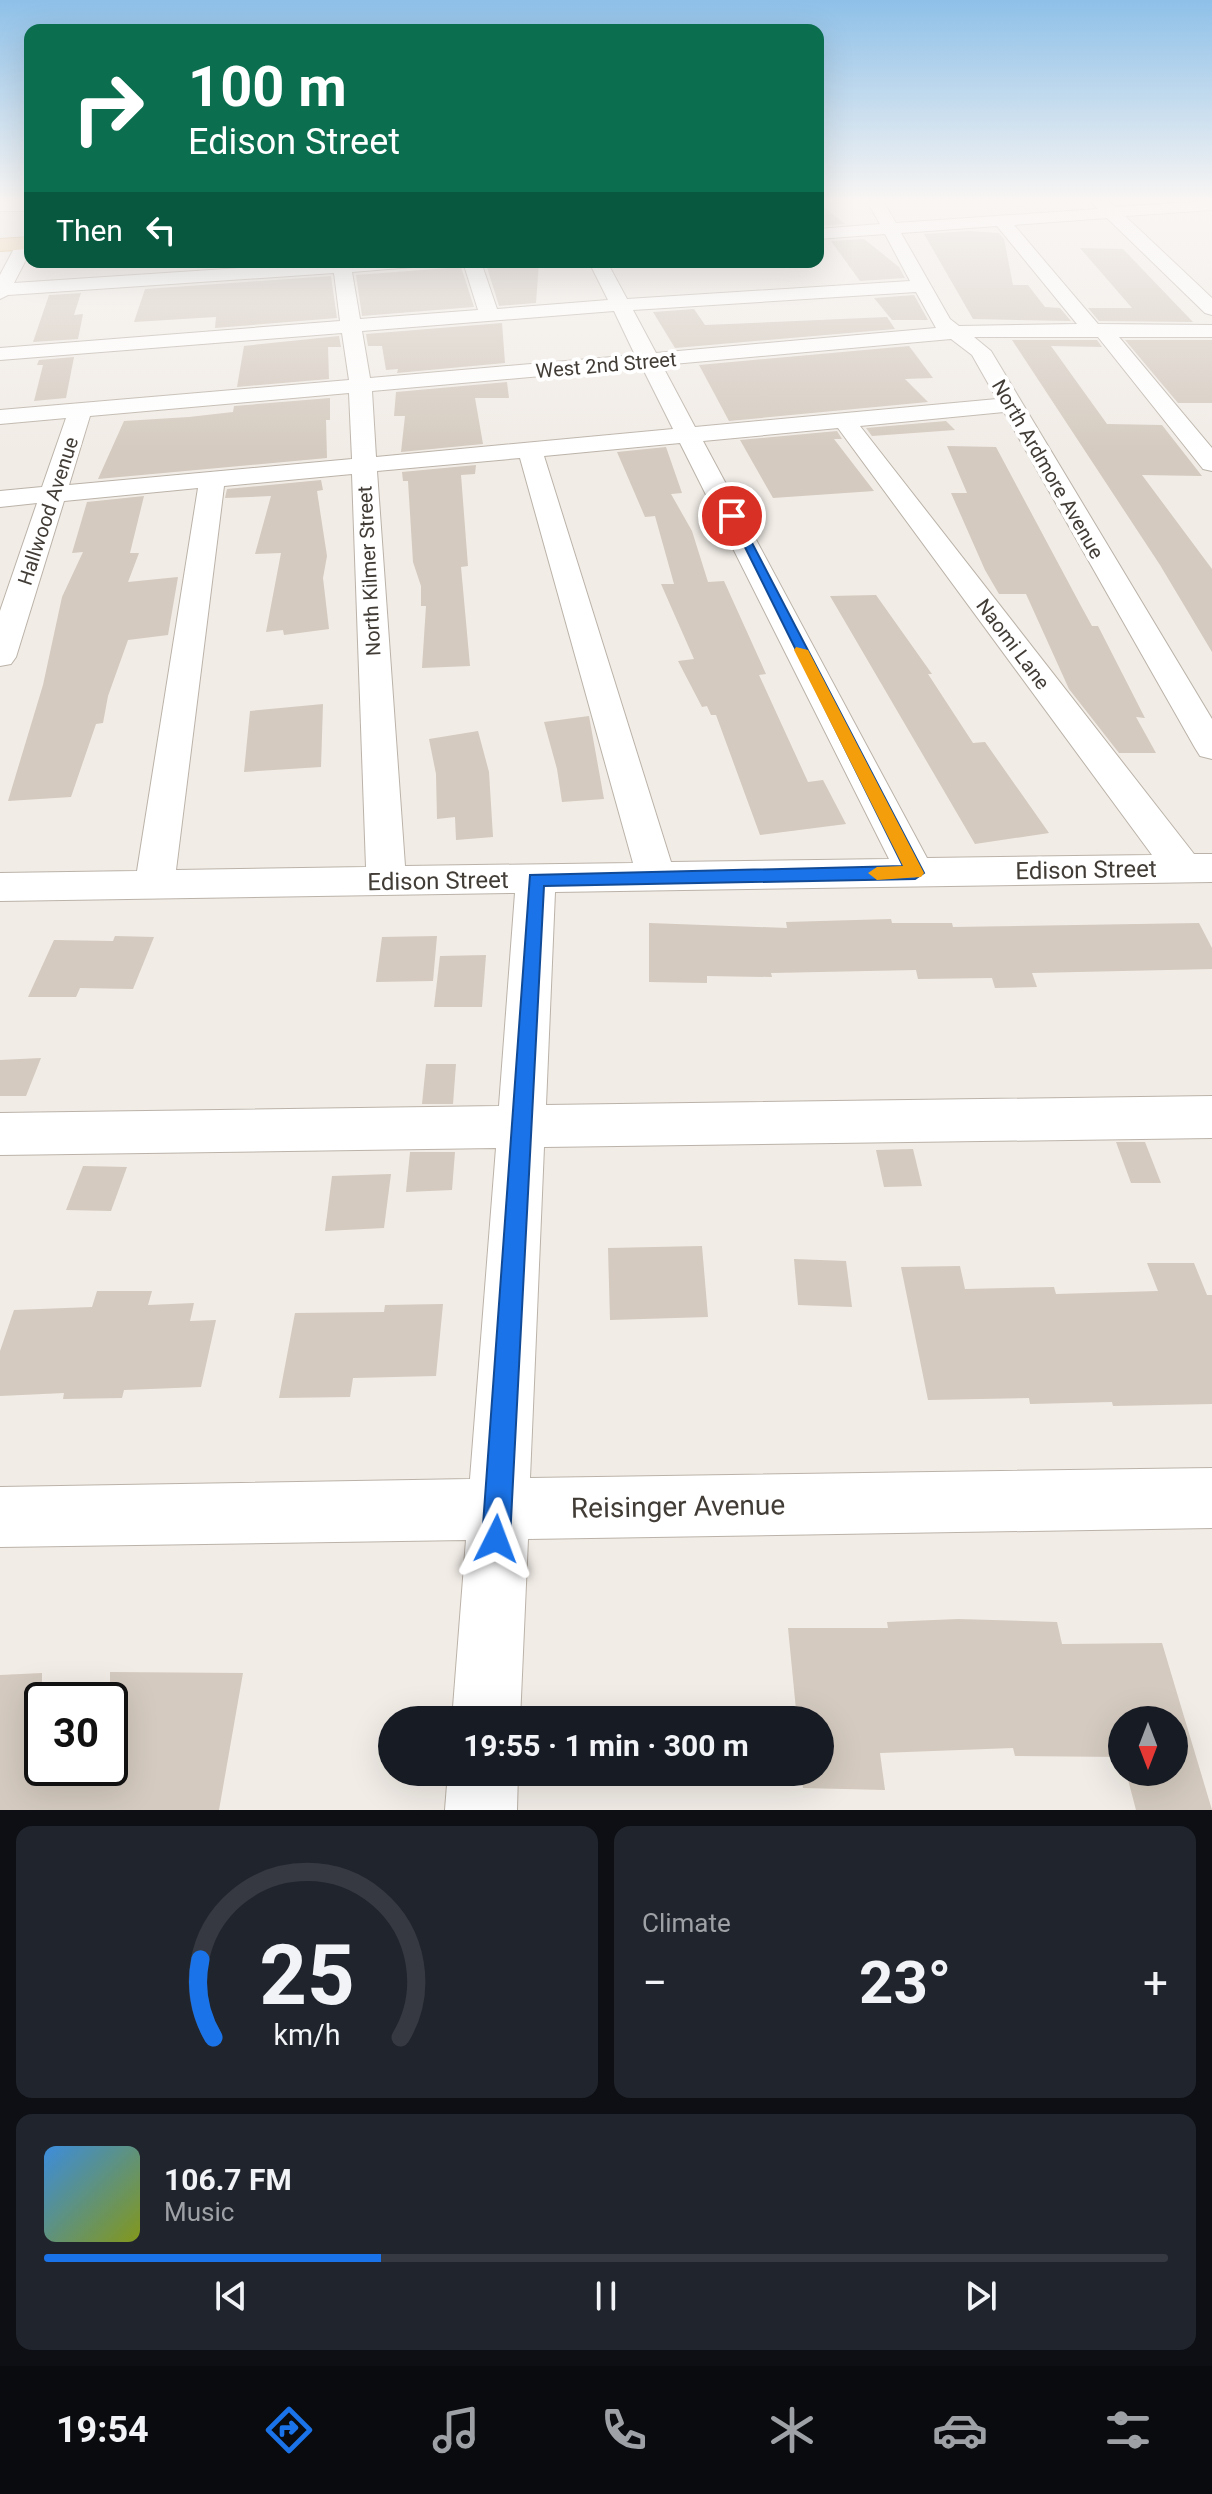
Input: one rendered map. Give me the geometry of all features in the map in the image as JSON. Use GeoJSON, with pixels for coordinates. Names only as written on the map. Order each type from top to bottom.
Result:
{"type":"FeatureCollection","features":[{"type":"Feature","properties":{"kind":"street"},"geometry":{"type":"LineString","coordinates":[[0,292],[83,285]]}},
{"type":"Feature","properties":{"kind":"street","name":"North Kilmer Street"},"geometry":{"type":"LineString","coordinates":[[344,285],[359,386],[386,882]]}},
{"type":"Feature","properties":{"kind":"street"},"geometry":{"type":"LineString","coordinates":[[480,285],[489,315]]}},
{"type":"Feature","properties":{"kind":"street"},"geometry":{"type":"LineString","coordinates":[[611,285],[915,873]]}},
{"type":"Feature","properties":{"kind":"street"},"geometry":{"type":"LineString","coordinates":[[1058,285],[1212,464]]}},
{"type":"Feature","properties":{"kind":"street"},"geometry":{"type":"LineString","coordinates":[[1187,285],[1212,309]]}},
{"type":"Feature","properties":{"kind":"street"},"geometry":{"type":"LineString","coordinates":[[0,354],[489,315],[923,286]]}},
{"type":"Feature","properties":{"kind":"street","name":"North Ardmore Avenue"},"geometry":{"type":"LineString","coordinates":[[923,286],[942,323],[980,351],[1212,748]]}},
{"type":"Feature","properties":{"kind":"street","name":"West 2nd Street"},"geometry":{"type":"LineString","coordinates":[[0,417],[986,330],[1212,331]]}},
{"type":"Feature","properties":{"kind":"street"},"geometry":{"type":"LineString","coordinates":[[0,499],[1010,405]]}},
{"type":"Feature","properties":{"kind":"street","name":"Hallwood Avenue"},"geometry":{"type":"LineString","coordinates":[[0,657],[80,410]]}},
{"type":"Feature","properties":{"kind":"street","name":"Naomi Lane"},"geometry":{"type":"LineString","coordinates":[[843,419],[1198,868]]}},
{"type":"Feature","properties":{"kind":"street"},"geometry":{"type":"LineString","coordinates":[[530,449],[656,877]]}},
{"type":"Feature","properties":{"kind":"street"},"geometry":{"type":"LineString","coordinates":[[154,885],[212,479]]}},
{"type":"Feature","properties":{"kind":"street","name":"Edison Street"},"geometry":{"type":"LineString","coordinates":[[0,887],[1198,868]]}},
{"type":"Feature","properties":{"kind":"street"},"geometry":{"type":"LineString","coordinates":[[487,1706],[536,880]]}},
{"type":"Feature","properties":{"kind":"street"},"geometry":{"type":"LineString","coordinates":[[0,1134],[1212,1117]]}},
{"type":"Feature","properties":{"kind":"street","name":"Reisinger Avenue"},"geometry":{"type":"LineString","coordinates":[[0,1517],[1212,1498]]}},
{"type":"Feature","properties":{"kind":"street"},"geometry":{"type":"LineString","coordinates":[[481,1810],[482,1786]]}},
{"type":"Feature","properties":{"kind":"building"},"geometry":{"type":"Polygon","coordinates":[[[196,285],[332,285],[337,318],[215,328],[216,317],[134,322],[145,289],[196,285]]]}},
{"type":"Feature","properties":{"kind":"building"},"geometry":{"type":"Polygon","coordinates":[[[358,285],[467,285],[474,307],[362,316],[358,285]]]}},
{"type":"Feature","properties":{"kind":"building"},"geometry":{"type":"Polygon","coordinates":[[[493,285],[537,285],[536,303],[499,306],[493,285]]]}},
{"type":"Feature","properties":{"kind":"building"},"geometry":{"type":"Polygon","coordinates":[[[954,285],[1028,285],[1045,307],[1060,308],[1071,321],[973,319],[954,285]]]}},
{"type":"Feature","properties":{"kind":"building"},"geometry":{"type":"Polygon","coordinates":[[[1112,285],[1158,285],[1193,322],[1099,321],[1088,308],[1132,308],[1112,285]]]}},
{"type":"Feature","properties":{"kind":"building"},"geometry":{"type":"Polygon","coordinates":[[[81,293],[74,315],[83,314],[78,339],[33,342],[49,295],[81,293]]]}},
{"type":"Feature","properties":{"kind":"building"},"geometry":{"type":"Polygon","coordinates":[[[914,295],[928,320],[892,320],[874,298],[914,295]]]}},
{"type":"Feature","properties":{"kind":"building"},"geometry":{"type":"Polygon","coordinates":[[[694,309],[705,325],[887,317],[895,329],[675,348],[653,312],[694,309]]]}},
{"type":"Feature","properties":{"kind":"building"},"geometry":{"type":"Polygon","coordinates":[[[502,323],[505,363],[397,373],[398,369],[386,370],[382,346],[368,346],[366,334],[502,323]]]}},
{"type":"Feature","properties":{"kind":"building"},"geometry":{"type":"Polygon","coordinates":[[[339,336],[341,347],[328,347],[329,379],[237,387],[244,346],[214,349],[339,336]]]}},
{"type":"Feature","properties":{"kind":"building"},"geometry":{"type":"Polygon","coordinates":[[[1012,340],[1097,340],[1102,347],[1051,346],[1107,424],[1162,425],[1202,476],[1142,475],[1212,569],[1212,652],[1160,565],[1012,340]]]}},
{"type":"Feature","properties":{"kind":"building"},"geometry":{"type":"Polygon","coordinates":[[[1125,340],[1212,340],[1212,403],[1178,403],[1125,340]]]}},
{"type":"Feature","properties":{"kind":"building"},"geometry":{"type":"Polygon","coordinates":[[[909,346],[933,378],[905,379],[928,402],[729,421],[699,365],[909,346]]]}},
{"type":"Feature","properties":{"kind":"building"},"geometry":{"type":"Polygon","coordinates":[[[74,357],[66,398],[34,401],[43,365],[37,365],[39,360],[74,357]]]}},
{"type":"Feature","properties":{"kind":"building"},"geometry":{"type":"Polygon","coordinates":[[[507,382],[509,398],[475,398],[483,444],[401,452],[405,416],[394,416],[396,392],[507,382]]]}},
{"type":"Feature","properties":{"kind":"building"},"geometry":{"type":"Polygon","coordinates":[[[330,398],[330,420],[326,420],[327,458],[98,479],[124,421],[189,417],[233,412],[234,406],[330,398]]]}},
{"type":"Feature","properties":{"kind":"building"},"geometry":{"type":"Polygon","coordinates":[[[946,421],[955,430],[872,436],[866,428],[946,421]]]}},
{"type":"Feature","properties":{"kind":"building"},"geometry":{"type":"Polygon","coordinates":[[[837,431],[842,439],[834,439],[874,491],[773,498],[740,440],[837,431]]]}},
{"type":"Feature","properties":{"kind":"building"},"geometry":{"type":"Polygon","coordinates":[[[947,446],[996,447],[1092,626],[1098,626],[1145,718],[1136,717],[1156,753],[1119,753],[1069,689],[1026,594],[999,594],[951,493],[967,493],[947,446]]]}},
{"type":"Feature","properties":{"kind":"building"},"geometry":{"type":"Polygon","coordinates":[[[666,447],[682,493],[671,494],[692,531],[708,582],[724,581],[766,674],[759,675],[808,782],[823,780],[846,824],[760,835],[716,715],[711,715],[707,706],[702,707],[678,661],[694,659],[661,584],[674,584],[655,516],[645,517],[617,452],[666,447]]]}},
{"type":"Feature","properties":{"kind":"building"},"geometry":{"type":"Polygon","coordinates":[[[476,465],[475,474],[461,475],[468,566],[461,567],[470,666],[422,668],[426,606],[421,606],[421,586],[413,562],[408,481],[403,481],[402,472],[476,465]]]}},
{"type":"Feature","properties":{"kind":"building"},"geometry":{"type":"Polygon","coordinates":[[[321,480],[323,490],[317,491],[327,556],[323,578],[329,629],[284,635],[283,630],[266,632],[281,553],[255,554],[271,496],[225,498],[227,489],[321,480]]]}},
{"type":"Feature","properties":{"kind":"building"},"geometry":{"type":"Polygon","coordinates":[[[144,496],[130,553],[139,553],[128,582],[178,577],[168,635],[128,640],[108,696],[103,723],[96,724],[71,797],[8,801],[43,685],[62,597],[83,552],[72,553],[87,502],[144,496]]]}},
{"type":"Feature","properties":{"kind":"building"},"geometry":{"type":"Polygon","coordinates":[[[876,595],[932,674],[928,674],[973,743],[985,742],[1049,833],[975,844],[830,596],[876,595]]]}},
{"type":"Feature","properties":{"kind":"building"},"geometry":{"type":"Polygon","coordinates":[[[323,704],[321,767],[244,772],[250,711],[323,704]]]}},
{"type":"Feature","properties":{"kind":"building"},"geometry":{"type":"Polygon","coordinates":[[[589,716],[604,799],[562,802],[544,722],[589,716]]]}},
{"type":"Feature","properties":{"kind":"building"},"geometry":{"type":"Polygon","coordinates":[[[478,731],[489,772],[493,837],[456,840],[455,817],[437,819],[436,774],[429,739],[478,731]]]}},
{"type":"Feature","properties":{"kind":"building"},"geometry":{"type":"Polygon","coordinates":[[[891,919],[892,923],[952,923],[953,927],[1199,923],[1212,948],[1212,969],[1032,973],[1037,987],[995,988],[992,978],[918,979],[916,970],[771,973],[772,977],[707,976],[707,983],[649,982],[649,923],[787,928],[786,922],[891,919]]]}},
{"type":"Feature","properties":{"kind":"building"},"geometry":{"type":"Polygon","coordinates":[[[115,936],[154,937],[133,989],[80,988],[76,997],[28,997],[54,940],[113,941],[115,936]]]}},
{"type":"Feature","properties":{"kind":"building"},"geometry":{"type":"Polygon","coordinates":[[[437,936],[433,981],[376,982],[382,937],[437,936]]]}},
{"type":"Feature","properties":{"kind":"building"},"geometry":{"type":"Polygon","coordinates":[[[486,955],[482,1007],[434,1007],[440,956],[486,955]]]}},
{"type":"Feature","properties":{"kind":"building"},"geometry":{"type":"Polygon","coordinates":[[[41,1058],[26,1096],[0,1096],[0,1060],[41,1058]]]}},
{"type":"Feature","properties":{"kind":"building"},"geometry":{"type":"Polygon","coordinates":[[[426,1064],[456,1064],[453,1104],[422,1104],[426,1064]]]}},
{"type":"Feature","properties":{"kind":"building"},"geometry":{"type":"Polygon","coordinates":[[[1116,1142],[1145,1142],[1161,1183],[1131,1183],[1116,1142]]]}},
{"type":"Feature","properties":{"kind":"building"},"geometry":{"type":"Polygon","coordinates":[[[913,1149],[922,1186],[884,1187],[876,1150],[913,1149]]]}},
{"type":"Feature","properties":{"kind":"building"},"geometry":{"type":"Polygon","coordinates":[[[410,1152],[455,1152],[452,1190],[406,1192],[410,1152]]]}},
{"type":"Feature","properties":{"kind":"building"},"geometry":{"type":"Polygon","coordinates":[[[83,1166],[127,1167],[111,1211],[66,1210],[83,1166]]]}},
{"type":"Feature","properties":{"kind":"building"},"geometry":{"type":"Polygon","coordinates":[[[391,1174],[384,1228],[325,1231],[332,1176],[391,1174]]]}},
{"type":"Feature","properties":{"kind":"building"},"geometry":{"type":"Polygon","coordinates":[[[702,1246],[708,1317],[610,1320],[608,1248],[702,1246]]]}},
{"type":"Feature","properties":{"kind":"building"},"geometry":{"type":"Polygon","coordinates":[[[794,1259],[846,1261],[852,1307],[798,1305],[794,1259]]]}},
{"type":"Feature","properties":{"kind":"building"},"geometry":{"type":"Polygon","coordinates":[[[1147,1263],[1194,1263],[1207,1295],[1212,1295],[1212,1404],[1030,1404],[1029,1398],[928,1400],[901,1267],[960,1266],[965,1289],[1054,1287],[1056,1294],[1158,1291],[1147,1263]]]}},
{"type":"Feature","properties":{"kind":"building"},"geometry":{"type":"Polygon","coordinates":[[[97,1291],[152,1291],[148,1305],[194,1303],[190,1321],[216,1320],[201,1387],[124,1390],[122,1398],[63,1399],[64,1393],[0,1396],[0,1351],[14,1310],[92,1307],[97,1291]]]}},
{"type":"Feature","properties":{"kind":"building"},"geometry":{"type":"Polygon","coordinates":[[[443,1304],[436,1376],[353,1378],[350,1397],[279,1398],[295,1313],[384,1312],[385,1305],[443,1304]]]}},
{"type":"Feature","properties":{"kind":"building"},"geometry":{"type":"Polygon","coordinates":[[[958,1619],[1057,1622],[1062,1644],[1162,1643],[1181,1706],[1108,1706],[1108,1757],[1015,1756],[1013,1748],[880,1753],[885,1790],[803,1788],[834,1786],[834,1706],[796,1706],[788,1628],[888,1628],[887,1622],[958,1619]]]}},
{"type":"Feature","properties":{"kind":"building"},"geometry":{"type":"Polygon","coordinates":[[[110,1672],[243,1673],[219,1810],[0,1810],[0,1675],[42,1673],[42,1682],[24,1682],[24,1786],[128,1786],[128,1682],[110,1682],[110,1672]]]}},
{"type":"Feature","properties":{"kind":"building"},"geometry":{"type":"Polygon","coordinates":[[[1188,1730],[1212,1810],[1136,1810],[1130,1786],[1188,1786],[1188,1730]]]}},
{"type":"Feature","properties":{"kind":"slow traffic"},"geometry":{"type":"LineString","coordinates":[[801,650],[915,873],[877,873]]}},
{"type":"Feature","properties":{"kind":"route"},"geometry":{"type":"LineString","coordinates":[[496,1539],[536,880],[915,873],[732,516]]}}]}
